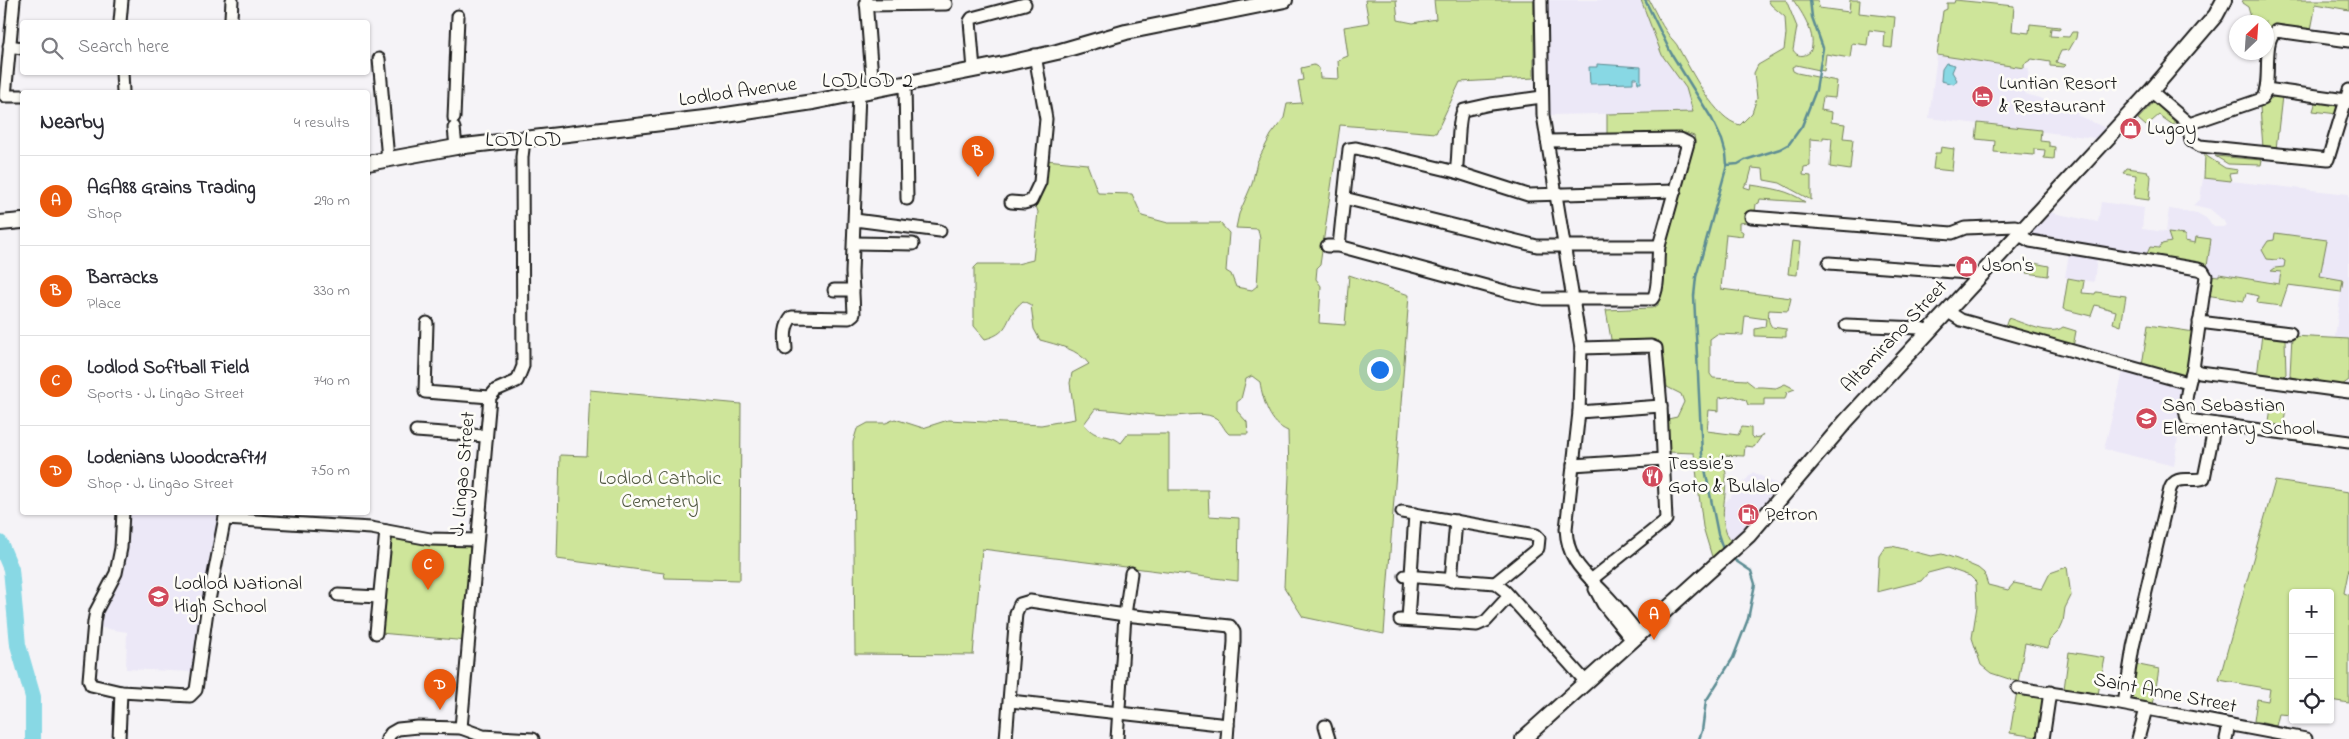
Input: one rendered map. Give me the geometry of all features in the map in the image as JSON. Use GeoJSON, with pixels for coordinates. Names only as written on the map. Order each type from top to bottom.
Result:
{"type":"FeatureCollection","features":[{"type":"Feature","properties":{"kind":"main road","name":"Lodlod Avenue"},"geometry":{"type":"LineString","coordinates":[[370,163],[456,147],[714,117],[859,93],[1056,52],[1134,30],[1284,0]]}},
{"type":"Feature","properties":{"kind":"main road","name":"Altamirano Street"},"geometry":{"type":"LineString","coordinates":[[1523,739],[1737,547],[1765,517],[1850,416],[2151,92],[2216,15],[2224,0]]}},
{"type":"Feature","properties":{"kind":"main road"},"geometry":{"type":"LineString","coordinates":[[0,223],[20,220]]}},
{"type":"Feature","properties":{"kind":"street"},"geometry":{"type":"LineString","coordinates":[[14,0],[5,96],[20,96]]}},
{"type":"Feature","properties":{"kind":"street"},"geometry":{"type":"LineString","coordinates":[[120,20],[122,0]]}},
{"type":"Feature","properties":{"kind":"street"},"geometry":{"type":"LineString","coordinates":[[231,18],[232,0]]}},
{"type":"Feature","properties":{"kind":"street"},"geometry":{"type":"LineString","coordinates":[[1541,0],[1542,97],[1547,141],[1581,348],[1579,412],[1566,529],[1567,542],[1576,564],[1592,580],[1603,604],[1635,637]]}},
{"type":"Feature","properties":{"kind":"street"},"geometry":{"type":"LineString","coordinates":[[873,90],[866,2],[946,4]]}},
{"type":"Feature","properties":{"kind":"street"},"geometry":{"type":"LineString","coordinates":[[974,70],[970,21],[972,18],[1000,9],[1025,4]]}},
{"type":"Feature","properties":{"kind":"street"},"geometry":{"type":"LineString","coordinates":[[456,147],[454,123],[458,16]]}},
{"type":"Feature","properties":{"kind":"street"},"geometry":{"type":"LineString","coordinates":[[2188,123],[2261,100],[2266,90],[2270,40],[2276,30],[2349,41]]}},
{"type":"Feature","properties":{"kind":"street"},"geometry":{"type":"LineString","coordinates":[[9,46],[20,48]]}},
{"type":"Feature","properties":{"kind":"street"},"geometry":{"type":"LineString","coordinates":[[1011,202],[1024,203],[1031,201],[1040,182],[1046,114],[1035,56]]}},
{"type":"Feature","properties":{"kind":"street"},"geometry":{"type":"LineString","coordinates":[[379,59],[388,159]]}},
{"type":"Feature","properties":{"kind":"street"},"geometry":{"type":"LineString","coordinates":[[122,75],[123,90]]}},
{"type":"Feature","properties":{"kind":"street"},"geometry":{"type":"LineString","coordinates":[[905,84],[907,199]]}},
{"type":"Feature","properties":{"kind":"street"},"geometry":{"type":"LineString","coordinates":[[2151,92],[2188,123],[2191,141],[2200,146],[2328,159],[2347,95],[2266,90]]}},
{"type":"Feature","properties":{"kind":"street"},"geometry":{"type":"LineString","coordinates":[[786,349],[784,335],[788,322],[792,317],[849,318],[854,312],[854,243],[859,93]]}},
{"type":"Feature","properties":{"kind":"street"},"geometry":{"type":"LineString","coordinates":[[1456,172],[1459,158],[1460,116],[1464,110],[1542,97]]}},
{"type":"Feature","properties":{"kind":"street","name":"J. Lingao Street"},"geometry":{"type":"LineString","coordinates":[[460,728],[490,397],[496,390],[517,381],[523,366],[522,157],[524,140]]}},
{"type":"Feature","properties":{"kind":"street"},"geometry":{"type":"LineString","coordinates":[[1547,141],[1684,140],[1689,145],[1660,246],[1657,259],[1657,292],[1652,299],[1543,299],[1512,293],[1333,246],[1344,198],[1348,149],[1356,148],[1456,172],[1528,195],[1557,196],[1591,193],[1675,192]]}},
{"type":"Feature","properties":{"kind":"street"},"geometry":{"type":"LineString","coordinates":[[1344,198],[1537,246],[1565,248],[1660,246]]}},
{"type":"Feature","properties":{"kind":"street"},"geometry":{"type":"LineString","coordinates":[[1751,217],[1952,233],[1965,228],[2015,226],[2030,241],[2200,269],[2206,276],[2193,369],[2188,383],[2186,419],[2349,442]]}},
{"type":"Feature","properties":{"kind":"street"},"geometry":{"type":"LineString","coordinates":[[855,220],[940,231]]}},
{"type":"Feature","properties":{"kind":"street"},"geometry":{"type":"LineString","coordinates":[[854,243],[913,244]]}},
{"type":"Feature","properties":{"kind":"street"},"geometry":{"type":"LineString","coordinates":[[1829,263],[1968,273],[1979,277]]}},
{"type":"Feature","properties":{"kind":"street"},"geometry":{"type":"LineString","coordinates":[[834,290],[853,290]]}},
{"type":"Feature","properties":{"kind":"street"},"geometry":{"type":"LineString","coordinates":[[1947,311],[1961,320],[2188,383]]}},
{"type":"Feature","properties":{"kind":"street"},"geometry":{"type":"LineString","coordinates":[[2199,322],[2290,334]]}},
{"type":"Feature","properties":{"kind":"street"},"geometry":{"type":"LineString","coordinates":[[427,323],[425,392],[490,397]]}},
{"type":"Feature","properties":{"kind":"street"},"geometry":{"type":"LineString","coordinates":[[1846,325],[1920,328],[1929,331]]}},
{"type":"Feature","properties":{"kind":"street"},"geometry":{"type":"LineString","coordinates":[[1581,348],[1651,346],[1656,348],[1664,459],[1666,520],[1592,580]]}},
{"type":"Feature","properties":{"kind":"street"},"geometry":{"type":"LineString","coordinates":[[2193,369],[2200,372],[2349,392]]}},
{"type":"Feature","properties":{"kind":"street"},"geometry":{"type":"LineString","coordinates":[[1579,412],[1661,406]]}},
{"type":"Feature","properties":{"kind":"street"},"geometry":{"type":"LineString","coordinates":[[2124,704],[2133,647],[2170,489],[2173,482],[2178,479],[2204,478],[2215,424]]}},
{"type":"Feature","properties":{"kind":"street"},"geometry":{"type":"LineString","coordinates":[[416,431],[485,436]]}},
{"type":"Feature","properties":{"kind":"street"},"geometry":{"type":"LineString","coordinates":[[1573,465],[1664,459]]}},
{"type":"Feature","properties":{"kind":"street"},"geometry":{"type":"LineString","coordinates":[[1402,512],[1536,535],[1539,538],[1538,548],[1495,583]]}},
{"type":"Feature","properties":{"kind":"street"},"geometry":{"type":"LineString","coordinates":[[1415,514],[1404,620],[1477,625],[1486,621],[1509,596]]}},
{"type":"Feature","properties":{"kind":"street"},"geometry":{"type":"LineString","coordinates":[[123,515],[121,548],[116,573],[96,610],[89,680],[91,685],[121,692],[190,696],[196,690],[206,611],[226,516],[312,525],[371,528],[430,539],[477,540]]}},
{"type":"Feature","properties":{"kind":"street"},"geometry":{"type":"LineString","coordinates":[[312,515],[312,525]]}},
{"type":"Feature","properties":{"kind":"street"},"geometry":{"type":"LineString","coordinates":[[1451,581],[1456,521]]}},
{"type":"Feature","properties":{"kind":"street"},"geometry":{"type":"LineString","coordinates":[[376,633],[386,531]]}},
{"type":"Feature","properties":{"kind":"street"},"geometry":{"type":"LineString","coordinates":[[1117,739],[1125,615],[1132,573]]}},
{"type":"Feature","properties":{"kind":"street"},"geometry":{"type":"LineString","coordinates":[[1408,576],[1451,581],[1495,583],[1509,596],[1586,682]]}},
{"type":"Feature","properties":{"kind":"street"},"geometry":{"type":"LineString","coordinates":[[338,595],[379,597]]}},
{"type":"Feature","properties":{"kind":"street"},"geometry":{"type":"LineString","coordinates":[[1006,739],[1016,613],[1020,604],[1034,601],[1125,615],[1230,626],[1234,636],[1227,739]]}},
{"type":"Feature","properties":{"kind":"street","name":"Saint Anne Street"},"geometry":{"type":"LineString","coordinates":[[2018,688],[2124,704],[2306,739]]}},
{"type":"Feature","properties":{"kind":"street"},"geometry":{"type":"LineString","coordinates":[[119,739],[121,692]]}},
{"type":"Feature","properties":{"kind":"street"},"geometry":{"type":"LineString","coordinates":[[2043,739],[2050,692]]}},
{"type":"Feature","properties":{"kind":"street"},"geometry":{"type":"LineString","coordinates":[[1010,701],[1228,725]]}},
{"type":"Feature","properties":{"kind":"street"},"geometry":{"type":"LineString","coordinates":[[2138,739],[2146,708]]}},
{"type":"Feature","properties":{"kind":"street"},"geometry":{"type":"LineString","coordinates":[[2226,739],[2230,725]]}},
{"type":"Feature","properties":{"kind":"street"},"geometry":{"type":"LineString","coordinates":[[1325,726],[1329,739]]}},
{"type":"Feature","properties":{"kind":"street"},"geometry":{"type":"LineString","coordinates":[[389,736],[398,729],[418,727],[460,728],[483,736],[533,739]]}},
{"type":"Feature","properties":{"kind":"shaded area"},"geometry":{"type":"Polygon","coordinates":[[[1547,0],[1641,0],[1662,55],[1686,88],[1693,112],[1549,115],[1547,0]]]}},
{"type":"Feature","properties":{"kind":"shaded area","name":"Luntian Resort & Restaurant"},"geometry":{"type":"Polygon","coordinates":[[[1937,55],[2029,68],[2026,94],[2079,110],[2077,115],[2110,130],[2103,139],[1929,118],[1937,55]]]}},
{"type":"Feature","properties":{"kind":"shaded area"},"geometry":{"type":"Polygon","coordinates":[[[2203,178],[2349,194],[2349,339],[2335,337],[2341,292],[2220,274],[2219,276],[2210,275],[2211,267],[2026,235],[2048,212],[2098,222],[2101,202],[2144,208],[2142,229],[2166,232],[2169,209],[2197,213],[2206,218],[2214,227],[2223,227],[2226,225],[2223,220],[2210,209],[2193,205],[2200,200],[2203,178]]]}},
{"type":"Feature","properties":{"kind":"shaded area"},"geometry":{"type":"Polygon","coordinates":[[[2069,253],[2097,258],[2094,282],[2065,277],[2069,253]]]}},
{"type":"Feature","properties":{"kind":"shaded area","name":"San Sebastian Elementary School"},"geometry":{"type":"Polygon","coordinates":[[[2124,368],[2185,387],[2174,466],[2104,449],[2124,368]]]}},
{"type":"Feature","properties":{"kind":"shaded area"},"geometry":{"type":"Polygon","coordinates":[[[1753,472],[1783,487],[1732,543],[1724,530],[1722,506],[1753,472]]]}},
{"type":"Feature","properties":{"kind":"shaded area","name":"Lodlod National High School"},"geometry":{"type":"Polygon","coordinates":[[[127,515],[222,515],[193,672],[126,669],[127,632],[96,627],[96,614],[118,578],[127,515]]]}},
{"type":"Feature","properties":{"kind":"green space"},"geometry":{"type":"Polygon","coordinates":[[[1365,0],[1396,0],[1398,20],[1413,23],[1436,19],[1434,0],[1534,0],[1534,78],[1460,82],[1436,133],[1340,125],[1320,265],[1317,268],[1316,279],[1321,286],[1319,323],[1345,325],[1349,275],[1409,295],[1384,634],[1303,617],[1284,587],[1289,476],[1288,431],[1276,423],[1268,411],[1260,382],[1252,376],[1246,379],[1241,399],[1237,402],[1237,411],[1247,422],[1248,434],[1229,434],[1217,419],[1203,414],[1168,416],[1095,409],[1084,424],[1094,433],[1116,439],[1121,443],[1128,434],[1169,434],[1169,490],[1208,490],[1209,516],[1239,518],[1238,581],[982,549],[973,655],[855,654],[853,442],[857,429],[868,423],[886,423],[895,419],[923,428],[948,420],[1041,425],[1075,419],[1070,383],[1072,373],[1089,364],[1073,351],[1040,340],[1034,329],[1031,305],[1023,301],[1004,328],[994,336],[985,339],[974,326],[974,268],[978,264],[1017,264],[1033,260],[1038,212],[1036,206],[1046,160],[1087,164],[1098,193],[1132,194],[1142,216],[1168,223],[1220,223],[1229,233],[1226,271],[1231,274],[1236,287],[1252,290],[1257,286],[1260,239],[1258,229],[1236,228],[1239,214],[1252,184],[1257,162],[1271,135],[1284,118],[1287,104],[1302,103],[1298,81],[1303,80],[1301,68],[1314,65],[1319,68],[1320,78],[1339,79],[1338,60],[1348,56],[1344,27],[1369,23],[1365,0]]]}},
{"type":"Feature","properties":{"kind":"green space"},"geometry":{"type":"Polygon","coordinates":[[[1641,0],[1649,0],[1662,26],[1677,45],[1697,81],[1713,104],[1731,121],[1740,125],[1752,113],[1757,98],[1754,73],[1758,65],[1784,50],[1786,34],[1785,17],[1768,0],[1786,0],[1797,27],[1793,50],[1801,56],[1810,52],[1812,46],[1811,32],[1793,0],[1818,0],[1819,8],[1849,12],[1850,0],[1860,0],[1859,13],[1895,17],[1892,48],[1884,47],[1885,32],[1869,30],[1867,45],[1852,43],[1850,58],[1826,54],[1824,71],[1796,65],[1792,67],[1793,71],[1797,73],[1837,81],[1835,98],[1823,97],[1821,110],[1832,112],[1831,122],[1845,124],[1843,138],[1853,139],[1850,170],[1830,167],[1832,138],[1823,137],[1823,140],[1810,139],[1810,166],[1804,167],[1803,175],[1811,176],[1811,200],[1780,183],[1764,180],[1763,169],[1752,168],[1748,183],[1744,187],[1750,189],[1751,185],[1779,190],[1805,202],[1760,199],[1759,203],[1756,204],[1755,212],[1747,222],[1739,223],[1739,229],[1743,232],[1742,236],[1726,234],[1721,289],[1791,298],[1788,311],[1769,310],[1769,319],[1772,327],[1786,329],[1786,337],[1755,336],[1755,329],[1765,327],[1766,319],[1745,316],[1743,335],[1717,334],[1710,339],[1710,374],[1713,378],[1746,380],[1755,387],[1776,388],[1785,384],[1795,389],[1787,392],[1785,399],[1764,399],[1764,405],[1748,405],[1746,400],[1734,396],[1719,398],[1719,411],[1709,410],[1707,431],[1738,435],[1742,427],[1751,428],[1751,436],[1753,438],[1763,434],[1754,447],[1745,446],[1744,456],[1721,455],[1726,475],[1724,520],[1727,535],[1732,543],[1713,560],[1703,527],[1694,453],[1669,452],[1668,419],[1677,417],[1684,402],[1681,394],[1667,387],[1662,349],[1659,345],[1612,345],[1606,310],[1652,308],[1658,305],[1662,267],[1658,264],[1695,141],[1694,136],[1685,133],[1607,134],[1607,114],[1693,112],[1686,88],[1662,55],[1641,0]]]}},
{"type":"Feature","properties":{"kind":"green space"},"geometry":{"type":"Polygon","coordinates":[[[1955,0],[2014,6],[2012,31],[2029,33],[2030,24],[2060,27],[2060,29],[2051,28],[2050,36],[2069,37],[2072,32],[2077,32],[2076,38],[2069,50],[2061,51],[2056,62],[2066,65],[2064,67],[2050,66],[2050,62],[2032,59],[2024,64],[2024,68],[1937,55],[1943,11],[1947,9],[1947,3],[1954,3],[1955,0]]]}},
{"type":"Feature","properties":{"kind":"green space"},"geometry":{"type":"Polygon","coordinates":[[[2243,0],[2349,0],[2349,10],[2316,4],[2311,30],[2274,26],[2274,15],[2249,15],[2248,7],[2242,3],[2243,0]]]}},
{"type":"Feature","properties":{"kind":"green space"},"geometry":{"type":"Polygon","coordinates":[[[2276,95],[2282,96],[2276,149],[2263,148],[2260,107],[2276,95]]]}},
{"type":"Feature","properties":{"kind":"green space"},"geometry":{"type":"Polygon","coordinates":[[[2316,101],[2336,106],[2339,108],[2337,114],[2313,111],[2316,101]]]}},
{"type":"Feature","properties":{"kind":"green space"},"geometry":{"type":"Polygon","coordinates":[[[2153,103],[2177,123],[2173,125],[2159,115],[2146,126],[2138,119],[2153,103]]]}},
{"type":"Feature","properties":{"kind":"green space"},"geometry":{"type":"Polygon","coordinates":[[[1978,123],[2041,130],[2040,141],[2049,142],[2049,146],[2055,147],[2054,159],[2044,158],[2045,150],[2034,149],[2034,155],[1994,152],[1995,141],[1976,139],[1978,123]]]}},
{"type":"Feature","properties":{"kind":"green space"},"geometry":{"type":"Polygon","coordinates":[[[1941,147],[1954,149],[1952,171],[1933,169],[1935,153],[1940,153],[1941,147]]]}},
{"type":"Feature","properties":{"kind":"green space"},"geometry":{"type":"Polygon","coordinates":[[[2205,155],[2225,168],[2238,170],[2237,173],[2229,174],[2231,181],[2204,178],[2205,155]]]}},
{"type":"Feature","properties":{"kind":"green space"},"geometry":{"type":"Polygon","coordinates":[[[2215,156],[2262,160],[2261,165],[2228,164],[2215,156]]]}},
{"type":"Feature","properties":{"kind":"green space"},"geometry":{"type":"Polygon","coordinates":[[[2127,168],[2148,171],[2147,173],[2151,176],[2149,200],[2134,198],[2136,175],[2123,173],[2127,168]]]}},
{"type":"Feature","properties":{"kind":"green space"},"geometry":{"type":"Polygon","coordinates":[[[2168,233],[2185,235],[2185,241],[2195,243],[2196,237],[2211,239],[2207,266],[2146,256],[2150,247],[2159,248],[2162,244],[2171,242],[2168,233]]]}},
{"type":"Feature","properties":{"kind":"green space"},"geometry":{"type":"Polygon","coordinates":[[[2275,233],[2327,240],[2320,276],[2343,280],[2341,292],[2288,285],[2281,306],[2257,303],[2258,296],[2246,293],[2244,301],[2206,295],[2209,275],[2219,276],[2219,274],[2279,284],[2281,272],[2271,271],[2275,268],[2284,267],[2285,261],[2280,258],[2276,260],[2267,259],[2262,250],[2268,241],[2274,240],[2275,233]]]}},
{"type":"Feature","properties":{"kind":"green space"},"geometry":{"type":"Polygon","coordinates":[[[1792,241],[1800,242],[1797,275],[1788,274],[1792,241]]]}},
{"type":"Feature","properties":{"kind":"green space"},"geometry":{"type":"Polygon","coordinates":[[[2029,262],[2049,266],[2048,276],[2027,273],[2030,268],[2029,262]]]}},
{"type":"Feature","properties":{"kind":"green space"},"geometry":{"type":"Polygon","coordinates":[[[2068,278],[2084,281],[2082,293],[2095,294],[2096,292],[2126,296],[2121,326],[2113,323],[2116,311],[2095,305],[2091,316],[2063,309],[2068,278]]]}},
{"type":"Feature","properties":{"kind":"green space"},"geometry":{"type":"Polygon","coordinates":[[[2008,318],[2044,330],[2058,330],[2063,327],[2076,331],[2073,347],[2004,329],[2008,318]]]}},
{"type":"Feature","properties":{"kind":"green space"},"geometry":{"type":"Polygon","coordinates":[[[2148,325],[2194,332],[2187,378],[2142,366],[2148,325]]]}},
{"type":"Feature","properties":{"kind":"green space"},"geometry":{"type":"Polygon","coordinates":[[[2262,334],[2285,339],[2286,374],[2281,379],[2257,377],[2262,334]]]}},
{"type":"Feature","properties":{"kind":"green space"},"geometry":{"type":"Polygon","coordinates":[[[2292,336],[2349,339],[2349,380],[2338,388],[2322,385],[2318,379],[2306,381],[2292,379],[2290,375],[2292,336]]]}},
{"type":"Feature","properties":{"kind":"green space","name":"Lodlod Catholic Cemetery"},"geometry":{"type":"Polygon","coordinates":[[[590,390],[741,404],[740,580],[665,578],[664,573],[557,559],[560,455],[587,456],[590,390]]]}},
{"type":"Feature","properties":{"kind":"green space"},"geometry":{"type":"Polygon","coordinates":[[[2272,401],[2286,407],[2283,430],[2268,428],[2272,401]]]}},
{"type":"Feature","properties":{"kind":"green space"},"geometry":{"type":"Polygon","coordinates":[[[2275,481],[2349,492],[2349,568],[2344,593],[2349,595],[2349,703],[2334,701],[2334,589],[2289,589],[2289,715],[2279,714],[2276,726],[2254,721],[2257,699],[2268,701],[2270,689],[2219,680],[2275,481]]]}},
{"type":"Feature","properties":{"kind":"green space"},"geometry":{"type":"Polygon","coordinates":[[[388,535],[476,548],[467,641],[380,633],[388,535]]]}},
{"type":"Feature","properties":{"kind":"green space"},"geometry":{"type":"Polygon","coordinates":[[[1892,546],[1931,556],[1942,554],[1957,559],[1978,568],[1984,573],[1988,585],[2008,590],[2014,583],[2042,589],[2050,573],[2067,567],[2071,596],[2065,608],[2063,622],[2059,631],[2049,641],[2048,648],[2025,643],[2018,682],[1991,673],[1981,665],[1972,638],[1977,606],[1976,582],[1970,576],[1947,568],[1928,573],[1921,581],[1877,592],[1879,556],[1885,547],[1892,546]]]}},
{"type":"Feature","properties":{"kind":"green space"},"geometry":{"type":"Polygon","coordinates":[[[2069,652],[2105,658],[2098,694],[2064,689],[2069,652]]]}},
{"type":"Feature","properties":{"kind":"green space"},"geometry":{"type":"Polygon","coordinates":[[[2134,664],[2159,669],[2153,705],[2138,702],[2131,696],[2134,664]]]}},
{"type":"Feature","properties":{"kind":"green space"},"geometry":{"type":"Polygon","coordinates":[[[2017,691],[2038,696],[2043,700],[2037,737],[2010,733],[2017,691]]]}},
{"type":"Feature","properties":{"kind":"water"},"geometry":{"type":"Polygon","coordinates":[[[1946,63],[1955,65],[1952,72],[1957,80],[1954,84],[1941,81],[1942,69],[1946,63]]]}},
{"type":"Feature","properties":{"kind":"water"},"geometry":{"type":"Polygon","coordinates":[[[1597,64],[1641,67],[1641,83],[1638,83],[1637,78],[1633,78],[1633,83],[1590,84],[1589,67],[1597,67],[1597,64]]]}},
{"type":"Feature","properties":{"kind":"waterway"},"geometry":{"type":"LineString","coordinates":[[1645,0],[1671,53],[1712,119],[1726,154],[1727,165],[1696,277],[1694,296],[1702,454],[1718,534],[1724,552]]}},
{"type":"Feature","properties":{"kind":"waterway"},"geometry":{"type":"LineString","coordinates":[[1727,165],[1738,164],[1780,149],[1789,144],[1802,126],[1816,90],[1823,48],[1812,17],[1810,0]]}},
{"type":"Feature","properties":{"kind":"waterway"},"geometry":{"type":"LineString","coordinates":[[0,543],[11,569],[18,645],[33,697],[33,739]]}},
{"type":"Feature","properties":{"kind":"waterway"},"geometry":{"type":"LineString","coordinates":[[1699,739],[1702,731],[1706,701],[1733,658],[1748,619],[1755,584],[1751,571],[1730,557]]}},
{"type":"Feature","properties":{"kind":"place","name":"Luntian Resort & Restaurant"},"geometry":{"type":"Point","coordinates":[1983,96]}},
{"type":"Feature","properties":{"kind":"place","name":"Lugoy"},"geometry":{"type":"Point","coordinates":[2131,129]}},
{"type":"Feature","properties":{"kind":"place","name":"Barracks"},"geometry":{"type":"Point","coordinates":[978,177]}},
{"type":"Feature","properties":{"kind":"place","name":"Json's"},"geometry":{"type":"Point","coordinates":[1966,266]}},
{"type":"Feature","properties":{"kind":"place","name":"San Sebastian Elementary School"},"geometry":{"type":"Point","coordinates":[2146,418]}},
{"type":"Feature","properties":{"kind":"place","name":"Tessie’s Goto & Bulalo"},"geometry":{"type":"Point","coordinates":[1652,476]}},
{"type":"Feature","properties":{"kind":"place","name":"Petron"},"geometry":{"type":"Point","coordinates":[1749,515]}},
{"type":"Feature","properties":{"kind":"place","name":"Lodlod Softball Field"},"geometry":{"type":"Point","coordinates":[428,590]}},
{"type":"Feature","properties":{"kind":"place","name":"Lodlod National High School"},"geometry":{"type":"Point","coordinates":[158,596]}},
{"type":"Feature","properties":{"kind":"place","name":"AGA88 Grains Trading"},"geometry":{"type":"Point","coordinates":[1654,640]}},
{"type":"Feature","properties":{"kind":"place","name":"Lodenians Woodcraft11"},"geometry":{"type":"Point","coordinates":[440,710]}},
{"type":"Feature","properties":{"kind":"district","name":"LODLOD 2"},"geometry":{"type":"Point","coordinates":[868,82]}},
{"type":"Feature","properties":{"kind":"district","name":"LODLOD"},"geometry":{"type":"Point","coordinates":[524,141]}}]}
